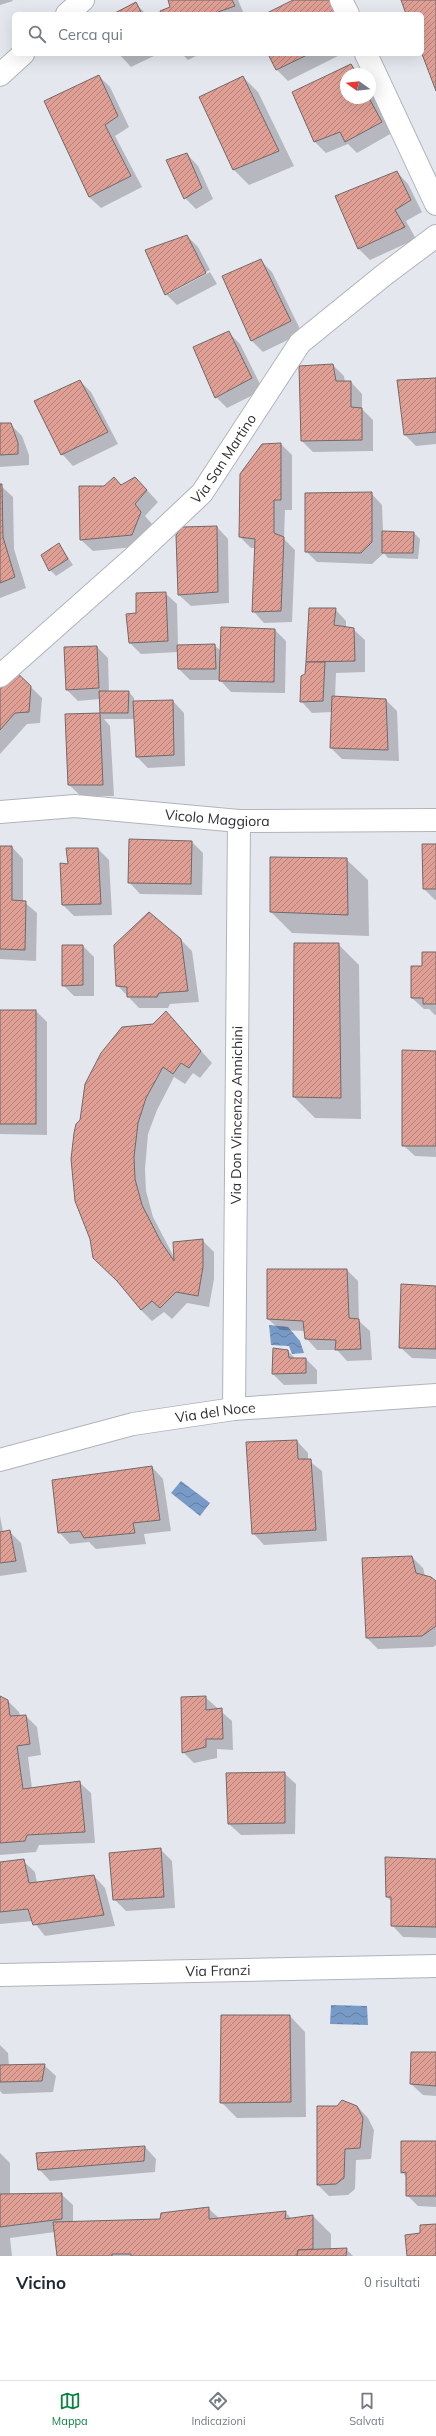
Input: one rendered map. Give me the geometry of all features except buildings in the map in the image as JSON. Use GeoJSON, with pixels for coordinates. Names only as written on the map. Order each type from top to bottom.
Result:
{"type":"FeatureCollection","features":[{"type":"Feature","properties":{"kind":"street"},"geometry":{"type":"LineString","coordinates":[[69,12],[83,0]]}},
{"type":"Feature","properties":{"kind":"street"},"geometry":{"type":"LineString","coordinates":[[341,0],[347,12]]}},
{"type":"Feature","properties":{"kind":"street"},"geometry":{"type":"LineString","coordinates":[[0,75],[21,56]]}},
{"type":"Feature","properties":{"kind":"street"},"geometry":{"type":"LineString","coordinates":[[367,56],[436,204]]}},
{"type":"Feature","properties":{"kind":"street","name":"Via San Martino"},"geometry":{"type":"LineString","coordinates":[[0,676],[133,558],[202,493],[300,343],[384,275],[436,236]]}},
{"type":"Feature","properties":{"kind":"street","name":"Vicolo Maggiora"},"geometry":{"type":"LineString","coordinates":[[0,812],[75,806],[239,821],[436,820]]}},
{"type":"Feature","properties":{"kind":"street","name":"Via Don Vincenzo Annichini"},"geometry":{"type":"LineString","coordinates":[[234,1409],[239,821]]}},
{"type":"Feature","properties":{"kind":"street","name":"Via del Noce"},"geometry":{"type":"LineString","coordinates":[[0,1460],[132,1424],[234,1409],[436,1395]]}},
{"type":"Feature","properties":{"kind":"street","name":"Via Franzi"},"geometry":{"type":"LineString","coordinates":[[0,1975],[436,1966]]}},
{"type":"Feature","properties":{"kind":"water"},"geometry":{"type":"Polygon","coordinates":[[[269,1325],[288,1327],[300,1341],[304,1353],[292,1354],[289,1346],[271,1345],[269,1325]]]}},
{"type":"Feature","properties":{"kind":"water"},"geometry":{"type":"Polygon","coordinates":[[[181,1481],[210,1503],[200,1516],[171,1493],[181,1481]]]}},
{"type":"Feature","properties":{"kind":"water"},"geometry":{"type":"Polygon","coordinates":[[[331,2005],[367,2006],[368,2025],[330,2024],[331,2005]]]}}]}
